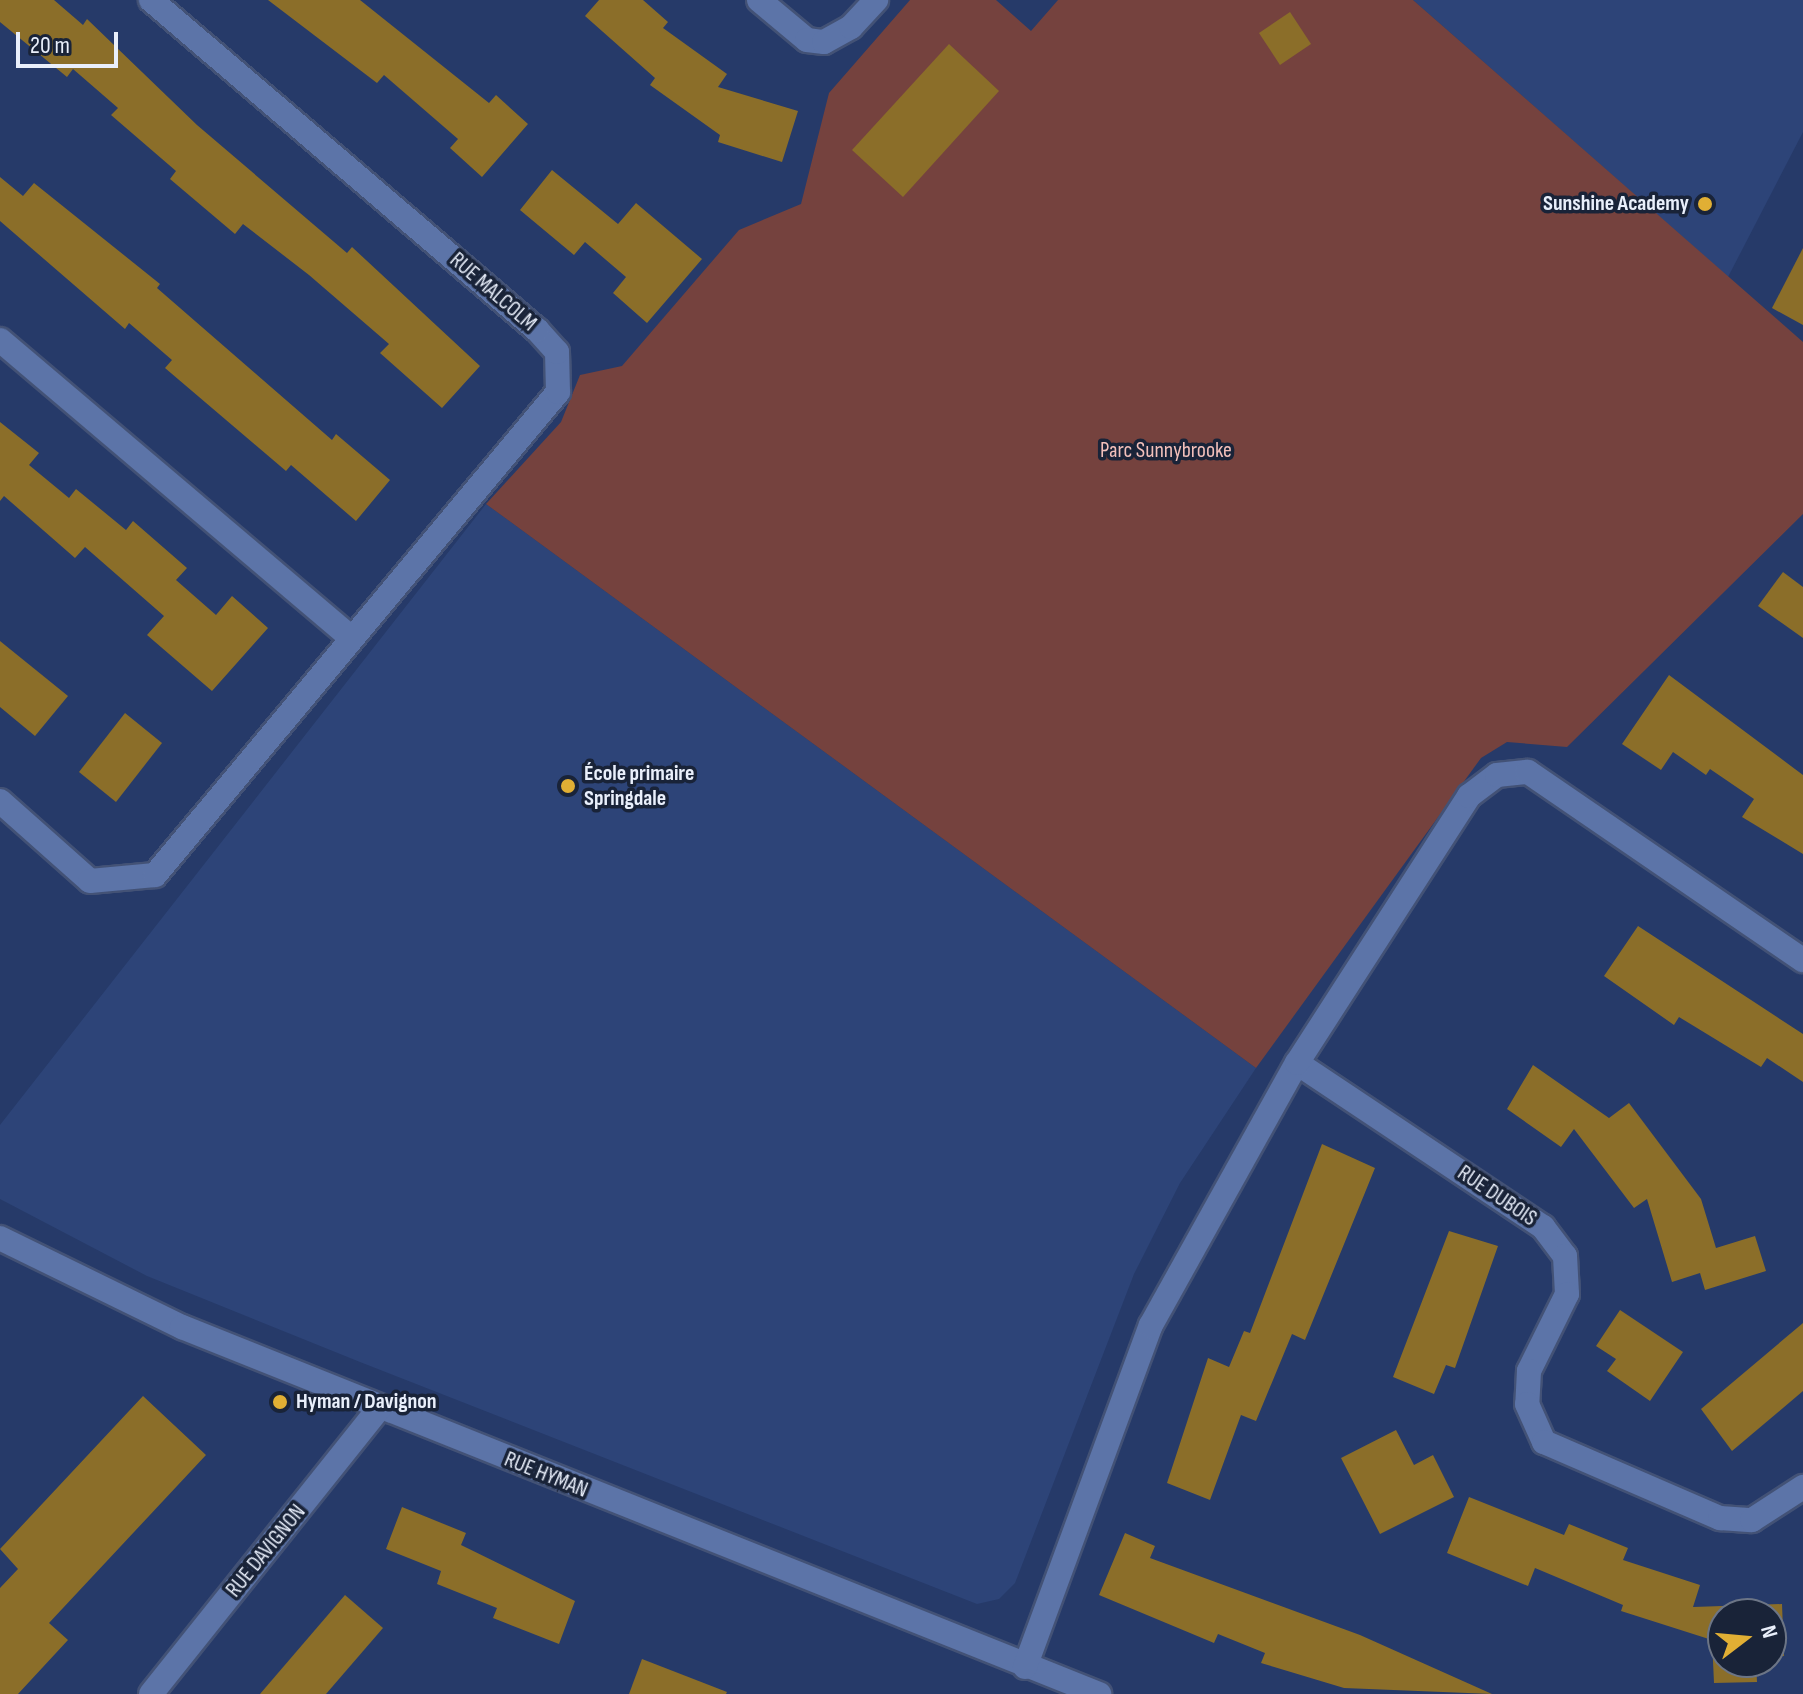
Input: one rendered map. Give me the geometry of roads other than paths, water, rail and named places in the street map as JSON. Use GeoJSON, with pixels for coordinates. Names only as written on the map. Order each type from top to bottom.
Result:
{"type":"FeatureCollection","features":[{"type":"Feature","properties":{"kind":"street","name":"RUE MALCOLM"},"geometry":{"type":"LineString","coordinates":[[0,801],[90,881],[155,875],[349,636],[558,392],[557,352],[151,0]]}},
{"type":"Feature","properties":{"kind":"street"},"geometry":{"type":"LineString","coordinates":[[759,0],[807,40],[824,42],[851,27],[876,0]]}},
{"type":"Feature","properties":{"kind":"street"},"geometry":{"type":"LineString","coordinates":[[0,340],[349,636]]}},
{"type":"Feature","properties":{"kind":"street"},"geometry":{"type":"LineString","coordinates":[[1025,1667],[1151,1325],[1297,1063],[1469,796],[1497,775],[1528,772],[1803,960]]}},
{"type":"Feature","properties":{"kind":"street","name":"RUE DUBOIS"},"geometry":{"type":"LineString","coordinates":[[1297,1063],[1543,1227],[1565,1256],[1567,1294],[1529,1371],[1527,1404],[1544,1442],[1720,1518],[1752,1520],[1803,1487]]}},
{"type":"Feature","properties":{"kind":"street","name":"RUE HYMAN"},"geometry":{"type":"LineString","coordinates":[[0,1238],[69,1277],[380,1407],[1099,1694]]}},
{"type":"Feature","properties":{"kind":"street","name":"RUE DAVIGNON"},"geometry":{"type":"LineString","coordinates":[[151,1694],[380,1407]]}},
{"type":"Feature","properties":{"kind":"place","name":"Sunshine Academy"},"geometry":{"type":"Point","coordinates":[1705,204]}},
{"type":"Feature","properties":{"kind":"place","name":"École primaire Springdale"},"geometry":{"type":"Point","coordinates":[568,786]}},
{"type":"Feature","properties":{"kind":"place","name":"Hyman / Davignon"},"geometry":{"type":"Point","coordinates":[280,1402]}},
{"type":"Feature","properties":{"kind":"park label","name":"Parc Sunnybrooke"},"geometry":{"type":"Point","coordinates":[1166,451]}}]}
